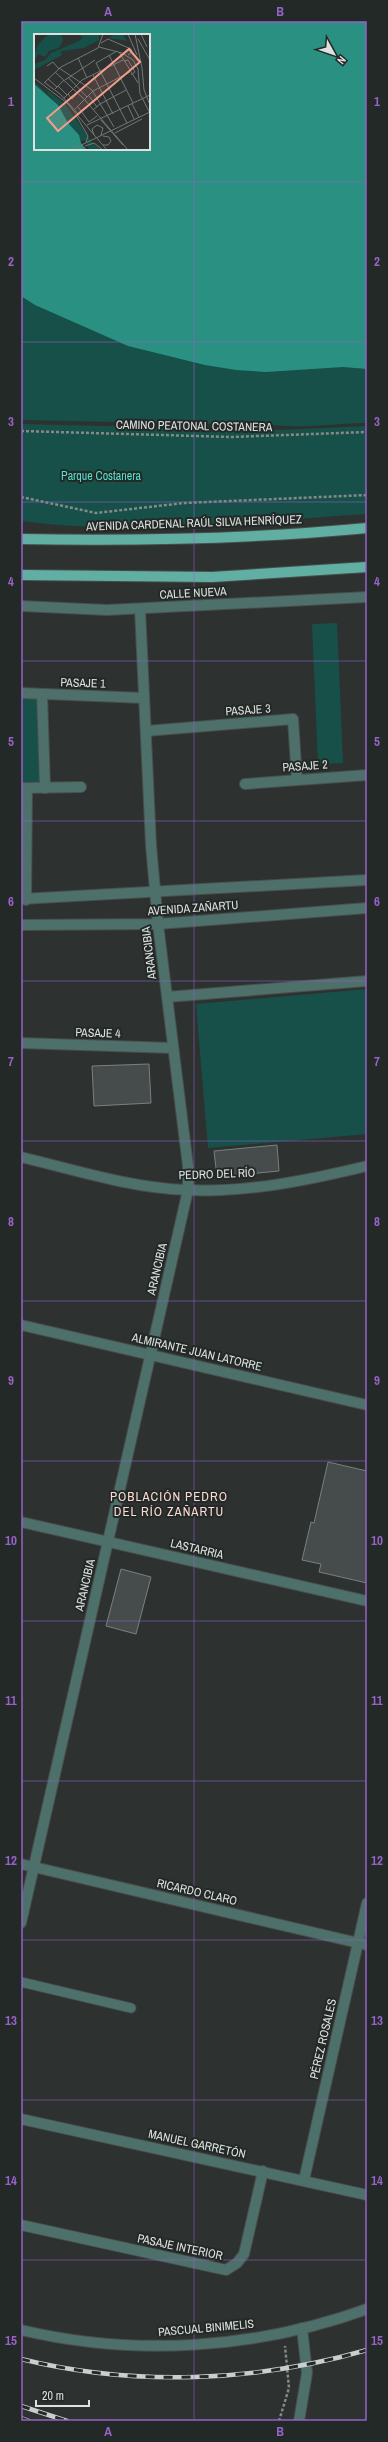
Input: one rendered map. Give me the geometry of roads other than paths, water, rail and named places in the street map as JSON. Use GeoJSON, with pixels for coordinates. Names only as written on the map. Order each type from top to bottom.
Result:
{"type":"FeatureCollection","features":[{"type":"Feature","properties":{"kind":"main road","name":"AVENIDA CARDENAL RAÚL SILVA HENRÍQUEZ"},"geometry":{"type":"LineString","coordinates":[[21,539],[166,539],[367,528]]}},
{"type":"Feature","properties":{"kind":"main road"},"geometry":{"type":"LineString","coordinates":[[21,575],[212,577],[367,567]]}},
{"type":"Feature","properties":{"kind":"street","name":"CALLE NUEVA"},"geometry":{"type":"LineString","coordinates":[[21,606],[107,610],[367,597]]}},
{"type":"Feature","properties":{"kind":"street","name":"ARANCIBIA"},"geometry":{"type":"LineString","coordinates":[[21,1923],[188,1190],[188,1166],[158,924],[140,609]]}},
{"type":"Feature","properties":{"kind":"street","name":"PASAJE 1"},"geometry":{"type":"LineString","coordinates":[[21,693],[144,698]]}},
{"type":"Feature","properties":{"kind":"street"},"geometry":{"type":"LineString","coordinates":[[42,694],[45,788]]}},
{"type":"Feature","properties":{"kind":"street","name":"PASAJE 3"},"geometry":{"type":"LineString","coordinates":[[146,731],[293,720],[297,780]]}},
{"type":"Feature","properties":{"kind":"street","name":"PASAJE 2"},"geometry":{"type":"LineString","coordinates":[[245,784],[367,774]]}},
{"type":"Feature","properties":{"kind":"street"},"geometry":{"type":"LineString","coordinates":[[24,899],[24,788],[81,787]]}},
{"type":"Feature","properties":{"kind":"street","name":"AVENIDA ZAÑARTU"},"geometry":{"type":"LineString","coordinates":[[24,899],[156,893],[367,880]]}},
{"type":"Feature","properties":{"kind":"street","name":"AVENIDA ZAÑARTU"},"geometry":{"type":"LineString","coordinates":[[21,925],[158,924],[367,908]]}},
{"type":"Feature","properties":{"kind":"street"},"geometry":{"type":"LineString","coordinates":[[167,997],[367,981]]}},
{"type":"Feature","properties":{"kind":"street","name":"PASAJE 4"},"geometry":{"type":"LineString","coordinates":[[21,1043],[173,1048]]}},
{"type":"Feature","properties":{"kind":"street","name":"PEDRO DEL RÍO"},"geometry":{"type":"LineString","coordinates":[[21,1157],[122,1181],[188,1190],[260,1186],[367,1166]]}},
{"type":"Feature","properties":{"kind":"street","name":"ALMIRANTE JUAN LATORRE"},"geometry":{"type":"LineString","coordinates":[[21,1325],[367,1405]]}},
{"type":"Feature","properties":{"kind":"street","name":"LASTARRIA"},"geometry":{"type":"LineString","coordinates":[[21,1522],[367,1601]]}},
{"type":"Feature","properties":{"kind":"street","name":"RICARDO CLARO"},"geometry":{"type":"LineString","coordinates":[[21,1864],[362,1944]]}},
{"type":"Feature","properties":{"kind":"street","name":"PÉREZ ROSALES"},"geometry":{"type":"LineString","coordinates":[[304,2180],[362,1944],[367,1903]]}},
{"type":"Feature","properties":{"kind":"street","name":"MANUEL GARRETÓN"},"geometry":{"type":"LineString","coordinates":[[21,2119],[367,2195]]}},
{"type":"Feature","properties":{"kind":"street","name":"PASAJE INTERIOR"},"geometry":{"type":"LineString","coordinates":[[21,2225],[226,2270],[237,2264],[244,2254],[263,2171]]}},
{"type":"Feature","properties":{"kind":"street","name":"PASCUAL BINIMELIS"},"geometry":{"type":"LineString","coordinates":[[21,2330],[72,2339],[149,2346],[223,2342],[287,2332],[367,2309]]}},
{"type":"Feature","properties":{"kind":"street"},"geometry":{"type":"LineString","coordinates":[[299,2421],[307,2373],[302,2328]]}},
{"type":"Feature","properties":{"kind":"lane"},"geometry":{"type":"LineString","coordinates":[[21,1982],[131,2008]]}},
{"type":"Feature","properties":{"kind":"railway"},"geometry":{"type":"LineString","coordinates":[[21,2359],[64,2368],[107,2374],[151,2377],[195,2377],[282,2369],[325,2361],[367,2350]]}},
{"type":"Feature","properties":{"kind":"railway"},"geometry":{"type":"LineString","coordinates":[[21,2406],[67,2421]]}},
{"type":"Feature","properties":{"kind":"railway"},"geometry":{"type":"LineString","coordinates":[[21,2418],[29,2421]]}},
{"type":"Feature","properties":{"kind":"district","name":"POBLACIÓN PEDRO DEL RÍO ZAÑARTU"},"geometry":{"type":"Point","coordinates":[169,1504]}},
{"type":"Feature","properties":{"kind":"park label","name":"Parque Costanera"},"geometry":{"type":"Point","coordinates":[101,476]}}]}
